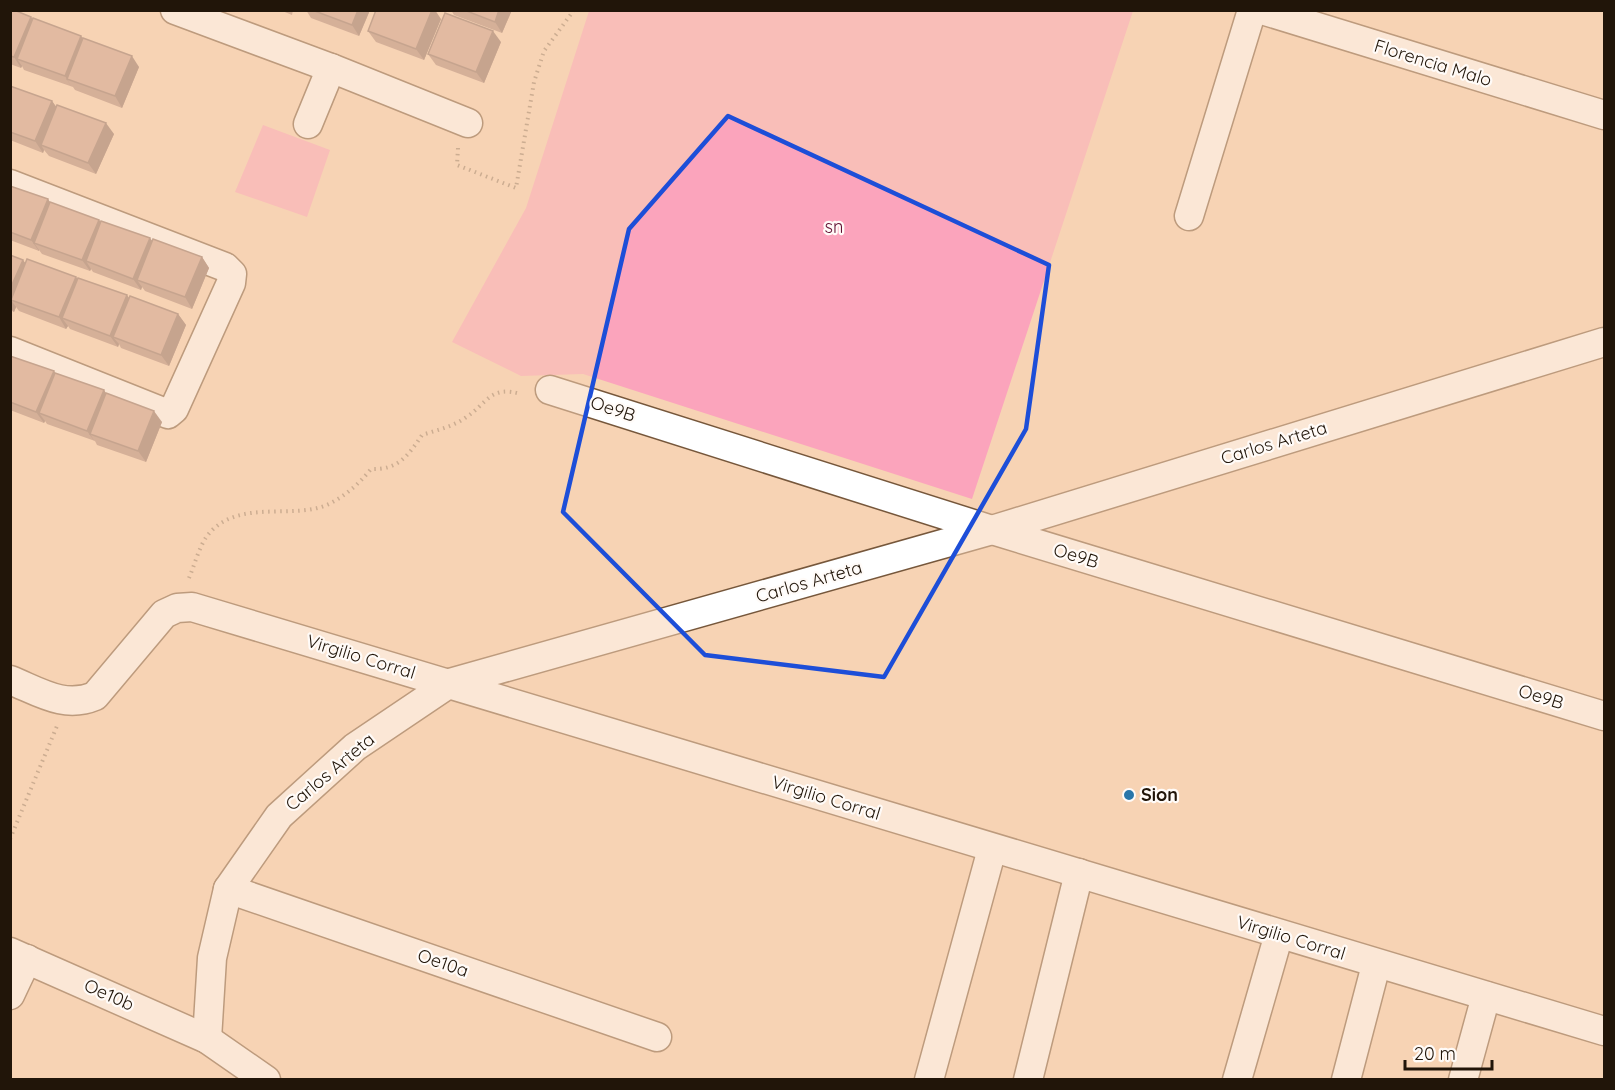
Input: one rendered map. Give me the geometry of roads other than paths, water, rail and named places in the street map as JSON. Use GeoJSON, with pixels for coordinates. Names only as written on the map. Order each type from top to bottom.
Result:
{"type":"FeatureCollection","features":[{"type":"Feature","properties":{"kind":"street"},"geometry":{"type":"LineString","coordinates":[[175,10],[331,68],[468,123]]}},
{"type":"Feature","properties":{"kind":"street"},"geometry":{"type":"LineString","coordinates":[[1189,216],[1251,10]]}},
{"type":"Feature","properties":{"kind":"street","name":"Florencia Malo"},"geometry":{"type":"LineString","coordinates":[[1262,10],[1605,115]]}},
{"type":"Feature","properties":{"kind":"street"},"geometry":{"type":"LineString","coordinates":[[308,124],[331,68]]}},
{"type":"Feature","properties":{"kind":"street"},"geometry":{"type":"LineString","coordinates":[[10,184],[225,267],[232,274],[231,284],[174,409],[168,414],[10,351]]}},
{"type":"Feature","properties":{"kind":"street","name":"Carlos Arteta"},"geometry":{"type":"LineString","coordinates":[[207,1039],[212,958],[228,889],[279,816],[355,747],[450,683],[992,530],[1605,342]]}},
{"type":"Feature","properties":{"kind":"street","name":"Oe9B"},"geometry":{"type":"LineString","coordinates":[[550,390],[992,530],[1605,716]]}},
{"type":"Feature","properties":{"kind":"street","name":"Virgilio Corral"},"geometry":{"type":"LineString","coordinates":[[10,680],[74,702],[95,696],[164,614],[177,608],[192,607],[1605,1032]]}},
{"type":"Feature","properties":{"kind":"street"},"geometry":{"type":"LineString","coordinates":[[929,1080],[992,849]]}},
{"type":"Feature","properties":{"kind":"street"},"geometry":{"type":"LineString","coordinates":[[1028,1080],[1079,873]]}},
{"type":"Feature","properties":{"kind":"street","name":"Oe10a"},"geometry":{"type":"LineString","coordinates":[[228,889],[657,1037]]}},
{"type":"Feature","properties":{"kind":"street"},"geometry":{"type":"LineString","coordinates":[[1237,1080],[1279,934]]}},
{"type":"Feature","properties":{"kind":"street"},"geometry":{"type":"LineString","coordinates":[[10,995],[19,955]]}},
{"type":"Feature","properties":{"kind":"street","name":"Oe10b"},"geometry":{"type":"LineString","coordinates":[[19,955],[207,1039],[266,1080]]}},
{"type":"Feature","properties":{"kind":"street"},"geometry":{"type":"LineString","coordinates":[[1346,1080],[1376,964]]}},
{"type":"Feature","properties":{"kind":"street"},"geometry":{"type":"LineString","coordinates":[[1463,1080],[1486,996]]}},
{"type":"Feature","properties":{"kind":"place","name":"Sion"},"geometry":{"type":"Point","coordinates":[1129,795]}},
{"type":"Feature","properties":{"kind":"park label","name":"sn"},"geometry":{"type":"Point","coordinates":[834,227]}}]}
